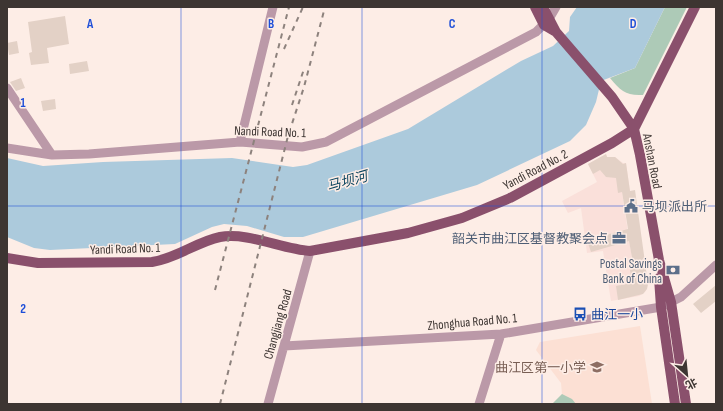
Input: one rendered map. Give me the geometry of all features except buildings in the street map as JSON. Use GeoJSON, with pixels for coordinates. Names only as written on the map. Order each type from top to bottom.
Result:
{"type":"FeatureCollection","features":[{"type":"Feature","properties":{"kind":"main road"},"geometry":{"type":"LineString","coordinates":[[534,7],[547,22]]}},
{"type":"Feature","properties":{"kind":"main road"},"geometry":{"type":"LineString","coordinates":[[543,7],[547,22]]}},
{"type":"Feature","properties":{"kind":"main road"},"geometry":{"type":"LineString","coordinates":[[634,129],[695,7]]}},
{"type":"Feature","properties":{"kind":"main road","name":"Anshan Road"},"geometry":{"type":"LineString","coordinates":[[547,22],[612,97],[634,129],[659,260],[671,302],[686,404]]}},
{"type":"Feature","properties":{"kind":"main road","name":"Yandi Road No. 2"},"geometry":{"type":"LineString","coordinates":[[310,251],[408,233],[462,218],[510,198],[612,143],[634,129]]}},
{"type":"Feature","properties":{"kind":"main road","name":"Yandi Road No. 1"},"geometry":{"type":"LineString","coordinates":[[7,258],[44,263],[152,262],[167,260],[220,237],[233,236],[296,250],[310,251]]}},
{"type":"Feature","properties":{"kind":"main road","name":"Anshan Road"},"geometry":{"type":"LineString","coordinates":[[659,260],[661,308],[675,404]]}},
{"type":"Feature","properties":{"kind":"street"},"geometry":{"type":"LineString","coordinates":[[240,142],[273,7]]}},
{"type":"Feature","properties":{"kind":"street"},"geometry":{"type":"LineString","coordinates":[[547,22],[556,7]]}},
{"type":"Feature","properties":{"kind":"street","name":"Nandi Road No. 1"},"geometry":{"type":"LineString","coordinates":[[7,148],[52,155],[89,154],[240,142],[302,147],[326,142],[536,32],[547,22]]}},
{"type":"Feature","properties":{"kind":"street"},"geometry":{"type":"LineString","coordinates":[[7,88],[52,155]]}},
{"type":"Feature","properties":{"kind":"street","name":"Changjiang Road"},"geometry":{"type":"LineString","coordinates":[[268,404],[310,251]]}},
{"type":"Feature","properties":{"kind":"street"},"geometry":{"type":"LineString","coordinates":[[661,308],[681,297],[716,265]]}},
{"type":"Feature","properties":{"kind":"street","name":"Zhonghua Road No. 1"},"geometry":{"type":"LineString","coordinates":[[284,346],[501,334],[661,308]]}},
{"type":"Feature","properties":{"kind":"street"},"geometry":{"type":"LineString","coordinates":[[479,404],[501,334]]}},
{"type":"Feature","properties":{"kind":"shaded area"},"geometry":{"type":"Polygon","coordinates":[[[606,154],[607,157],[615,157],[623,163],[626,163],[630,191],[622,192],[632,259],[648,284],[645,292],[639,296],[611,301],[603,251],[587,253],[581,208],[568,213],[562,201],[597,182],[588,164],[606,154]]]}},
{"type":"Feature","properties":{"kind":"shaded area","name":"曲江区第一小学"},"geometry":{"type":"Polygon","coordinates":[[[640,326],[652,404],[552,404],[562,394],[561,383],[536,350],[540,342],[640,326]]]}},
{"type":"Feature","properties":{"kind":"green space"},"geometry":{"type":"Polygon","coordinates":[[[665,7],[687,7],[643,95],[632,95],[624,92],[610,78],[635,68],[665,7]]]}},
{"type":"Feature","properties":{"kind":"green space"},"geometry":{"type":"Polygon","coordinates":[[[562,394],[572,399],[576,404],[552,404],[562,394]]]}},
{"type":"Feature","properties":{"kind":"water","name":"马坝河"},"geometry":{"type":"Polygon","coordinates":[[[577,7],[665,7],[635,68],[601,81],[596,102],[586,125],[570,141],[477,185],[303,237],[284,237],[247,226],[224,224],[212,227],[175,244],[50,250],[34,248],[7,237],[7,158],[43,166],[103,162],[232,158],[293,167],[307,165],[408,129],[521,61],[553,46],[569,31],[570,17],[577,7]]]}},
{"type":"Feature","properties":{"kind":"railway"},"geometry":{"type":"LineString","coordinates":[[215,290],[289,7]]}},
{"type":"Feature","properties":{"kind":"railway"},"geometry":{"type":"LineString","coordinates":[[284,49],[303,7]]}},
{"type":"Feature","properties":{"kind":"railway"},"geometry":{"type":"LineString","coordinates":[[220,404],[288,136],[304,87],[325,7]]}},
{"type":"Feature","properties":{"kind":"railway"},"geometry":{"type":"LineString","coordinates":[[292,105],[304,69]]}},
{"type":"Feature","properties":{"kind":"place","name":"马坝派出所"},"geometry":{"type":"Point","coordinates":[631,206]}},
{"type":"Feature","properties":{"kind":"place","name":"韶关市曲江区基督教聚会点"},"geometry":{"type":"Point","coordinates":[619,238]}},
{"type":"Feature","properties":{"kind":"place","name":"Postal Savings Bank of China"},"geometry":{"type":"Point","coordinates":[673,270]}},
{"type":"Feature","properties":{"kind":"place","name":"曲江一小"},"geometry":{"type":"Point","coordinates":[580,314]}},
{"type":"Feature","properties":{"kind":"place","name":"曲江区第一小学"},"geometry":{"type":"Point","coordinates":[597,367]}}]}
